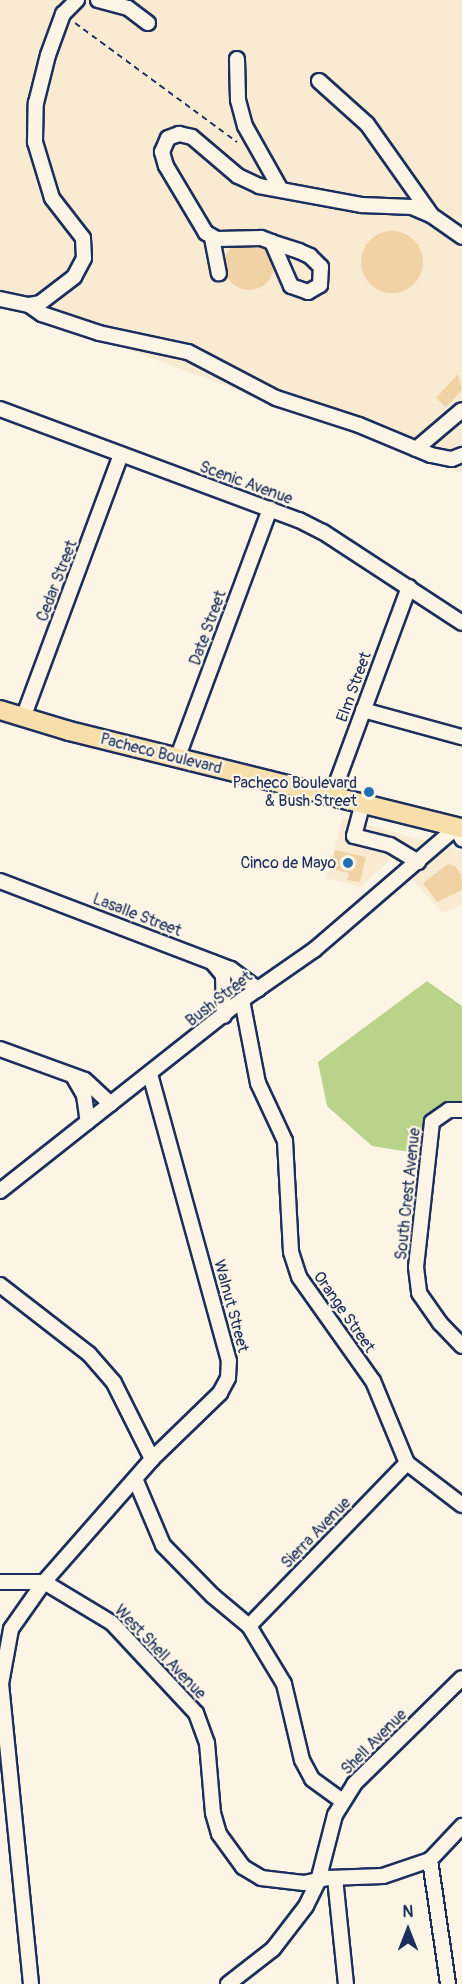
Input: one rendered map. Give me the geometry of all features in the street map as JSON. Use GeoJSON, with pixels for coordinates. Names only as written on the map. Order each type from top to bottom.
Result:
{"type":"FeatureCollection","features":[{"type":"Feature","properties":{"kind":"main road","name":"Pacheco Boulevard"},"geometry":{"type":"LineString","coordinates":[[0,710],[177,759],[460,832]]}},
{"type":"Feature","properties":{"kind":"street"},"geometry":{"type":"LineString","coordinates":[[29,305],[64,286],[84,258],[83,238],[52,198],[35,142],[36,103],[48,55],[63,14],[77,0]]}},
{"type":"Feature","properties":{"kind":"street"},"geometry":{"type":"LineString","coordinates":[[98,0],[128,8],[148,23]]}},
{"type":"Feature","properties":{"kind":"street"},"geometry":{"type":"LineString","coordinates":[[237,59],[240,111],[261,159],[281,190]]}},
{"type":"Feature","properties":{"kind":"street"},"geometry":{"type":"LineString","coordinates":[[319,81],[367,124],[431,215]]}},
{"type":"Feature","properties":{"kind":"street"},"geometry":{"type":"LineString","coordinates":[[219,273],[212,238],[165,166],[162,152],[168,138],[179,134],[192,137],[238,176],[259,186],[362,205],[412,207],[431,215],[462,237]]}},
{"type":"Feature","properties":{"kind":"street"},"geometry":{"type":"LineString","coordinates":[[212,238],[252,237],[272,242]]}},
{"type":"Feature","properties":{"kind":"street"},"geometry":{"type":"LineString","coordinates":[[0,299],[29,305],[42,314],[99,333],[188,352],[276,398],[442,459],[462,455]]}},
{"type":"Feature","properties":{"kind":"street","name":"Scenic Avenue"},"geometry":{"type":"LineString","coordinates":[[0,409],[270,509],[323,532],[462,623]]}},
{"type":"Feature","properties":{"kind":"street"},"geometry":{"type":"LineString","coordinates":[[416,449],[462,410]]}},
{"type":"Feature","properties":{"kind":"street","name":"Cedar Street"},"geometry":{"type":"LineString","coordinates":[[23,718],[121,455]]}},
{"type":"Feature","properties":{"kind":"street","name":"Date Street"},"geometry":{"type":"LineString","coordinates":[[177,759],[270,509]]}},
{"type":"Feature","properties":{"kind":"street","name":"Elm Street"},"geometry":{"type":"LineString","coordinates":[[332,798],[409,587]]}},
{"type":"Feature","properties":{"kind":"street"},"geometry":{"type":"LineString","coordinates":[[363,710],[462,738]]}},
{"type":"Feature","properties":{"kind":"street"},"geometry":{"type":"LineString","coordinates":[[362,806],[354,836],[390,845],[418,862]]}},
{"type":"Feature","properties":{"kind":"street","name":"Bush Street"},"geometry":{"type":"LineString","coordinates":[[0,1191],[242,1000],[314,950],[418,862],[460,832]]}},
{"type":"Feature","properties":{"kind":"street","name":"Lasalle Street"},"geometry":{"type":"LineString","coordinates":[[0,881],[208,959],[231,969],[258,989]]}},
{"type":"Feature","properties":{"kind":"street"},"geometry":{"type":"LineString","coordinates":[[208,959],[223,975],[224,1016]]}},
{"type":"Feature","properties":{"kind":"street","name":"Orange Street"},"geometry":{"type":"LineString","coordinates":[[242,1000],[258,1083],[285,1141],[291,1252],[299,1278],[373,1381],[407,1463]]}},
{"type":"Feature","properties":{"kind":"street"},"geometry":{"type":"LineString","coordinates":[[0,1048],[85,1080],[111,1104]]}},
{"type":"Feature","properties":{"kind":"street","name":"Walnut Street"},"geometry":{"type":"LineString","coordinates":[[31,1984],[1,1684],[11,1629],[44,1582],[136,1481],[152,1459],[220,1393],[228,1378],[229,1360],[150,1074]]}},
{"type":"Feature","properties":{"kind":"street"},"geometry":{"type":"LineString","coordinates":[[73,1076],[84,1095],[88,1122]]}},
{"type":"Feature","properties":{"kind":"street","name":"South Crest Avenue"},"geometry":{"type":"LineString","coordinates":[[456,1110],[432,1122],[416,1267],[419,1293],[440,1323],[462,1346]]}},
{"type":"Feature","properties":{"kind":"street"},"geometry":{"type":"LineString","coordinates":[[0,1285],[89,1354],[114,1383],[152,1459]]}},
{"type":"Feature","properties":{"kind":"street"},"geometry":{"type":"LineString","coordinates":[[407,1463],[462,1505]]}},
{"type":"Feature","properties":{"kind":"street","name":"Sierra Avenue"},"geometry":{"type":"LineString","coordinates":[[249,1626],[407,1463]]}},
{"type":"Feature","properties":{"kind":"street"},"geometry":{"type":"LineString","coordinates":[[136,1481],[163,1545],[213,1596],[249,1626],[284,1684],[302,1760],[312,1779],[342,1802]]}},
{"type":"Feature","properties":{"kind":"street"},"geometry":{"type":"LineString","coordinates":[[0,1582],[44,1582]]}},
{"type":"Feature","properties":{"kind":"street","name":"West Shell Avenue"},"geometry":{"type":"LineString","coordinates":[[44,1582],[112,1623],[196,1713],[207,1743],[213,1813],[219,1834],[243,1868],[261,1878],[318,1881],[383,1876],[430,1860]]}},
{"type":"Feature","properties":{"kind":"street","name":"Shell Avenue"},"geometry":{"type":"LineString","coordinates":[[228,1984],[273,1949],[299,1917],[318,1881],[342,1802],[354,1784],[462,1678]]}},
{"type":"Feature","properties":{"kind":"street"},"geometry":{"type":"LineString","coordinates":[[448,1984],[430,1860],[462,1826]]}},
{"type":"Feature","properties":{"kind":"street"},"geometry":{"type":"LineString","coordinates":[[335,1878],[346,1984]]}},
{"type":"Feature","properties":{"kind":"path"},"geometry":{"type":"LineString","coordinates":[[63,14],[261,159]]}},
{"type":"Feature","properties":{"kind":"shaded area"},"geometry":{"type":"Polygon","coordinates":[[[0,0],[462,0],[462,473],[0,302],[0,0]]]}},
{"type":"Feature","properties":{"kind":"shaded area"},"geometry":{"type":"Polygon","coordinates":[[[343,818],[462,851],[462,905],[443,913],[392,858],[361,887],[326,878],[343,818]]]}},
{"type":"Feature","properties":{"kind":"green space"},"geometry":{"type":"Polygon","coordinates":[[[427,981],[462,1006],[462,1110],[432,1122],[428,1155],[372,1146],[327,1106],[318,1062],[427,981]]]}},
{"type":"Feature","properties":{"kind":"building"},"geometry":{"type":"Polygon","coordinates":[[[386,231],[398,231],[414,240],[421,250],[423,262],[421,274],[414,284],[398,293],[386,293],[375,288],[366,279],[361,268],[361,256],[366,245],[375,236],[386,231]]]}},
{"type":"Feature","properties":{"kind":"building"},"geometry":{"type":"Polygon","coordinates":[[[249,240],[258,242],[269,251],[274,265],[272,274],[263,285],[249,290],[240,288],[229,279],[224,265],[226,256],[235,245],[249,240]]]}},
{"type":"Feature","properties":{"kind":"building"},"geometry":{"type":"Polygon","coordinates":[[[458,374],[462,390],[446,407],[436,398],[458,374]]]}},
{"type":"Feature","properties":{"kind":"building","name":"Cinco de Mayo"},"geometry":{"type":"Polygon","coordinates":[[[335,850],[366,857],[360,882],[347,880],[349,873],[331,869],[335,850]]]}},
{"type":"Feature","properties":{"kind":"building"},"geometry":{"type":"Polygon","coordinates":[[[448,864],[455,866],[461,875],[462,890],[437,902],[423,883],[448,864]]]}},
{"type":"Feature","properties":{"kind":"place","name":"Pacheco Boulevard & Bush Street"},"geometry":{"type":"Point","coordinates":[369,792]}},
{"type":"Feature","properties":{"kind":"place","name":"Cinco de Mayo"},"geometry":{"type":"Point","coordinates":[348,863]}}]}
